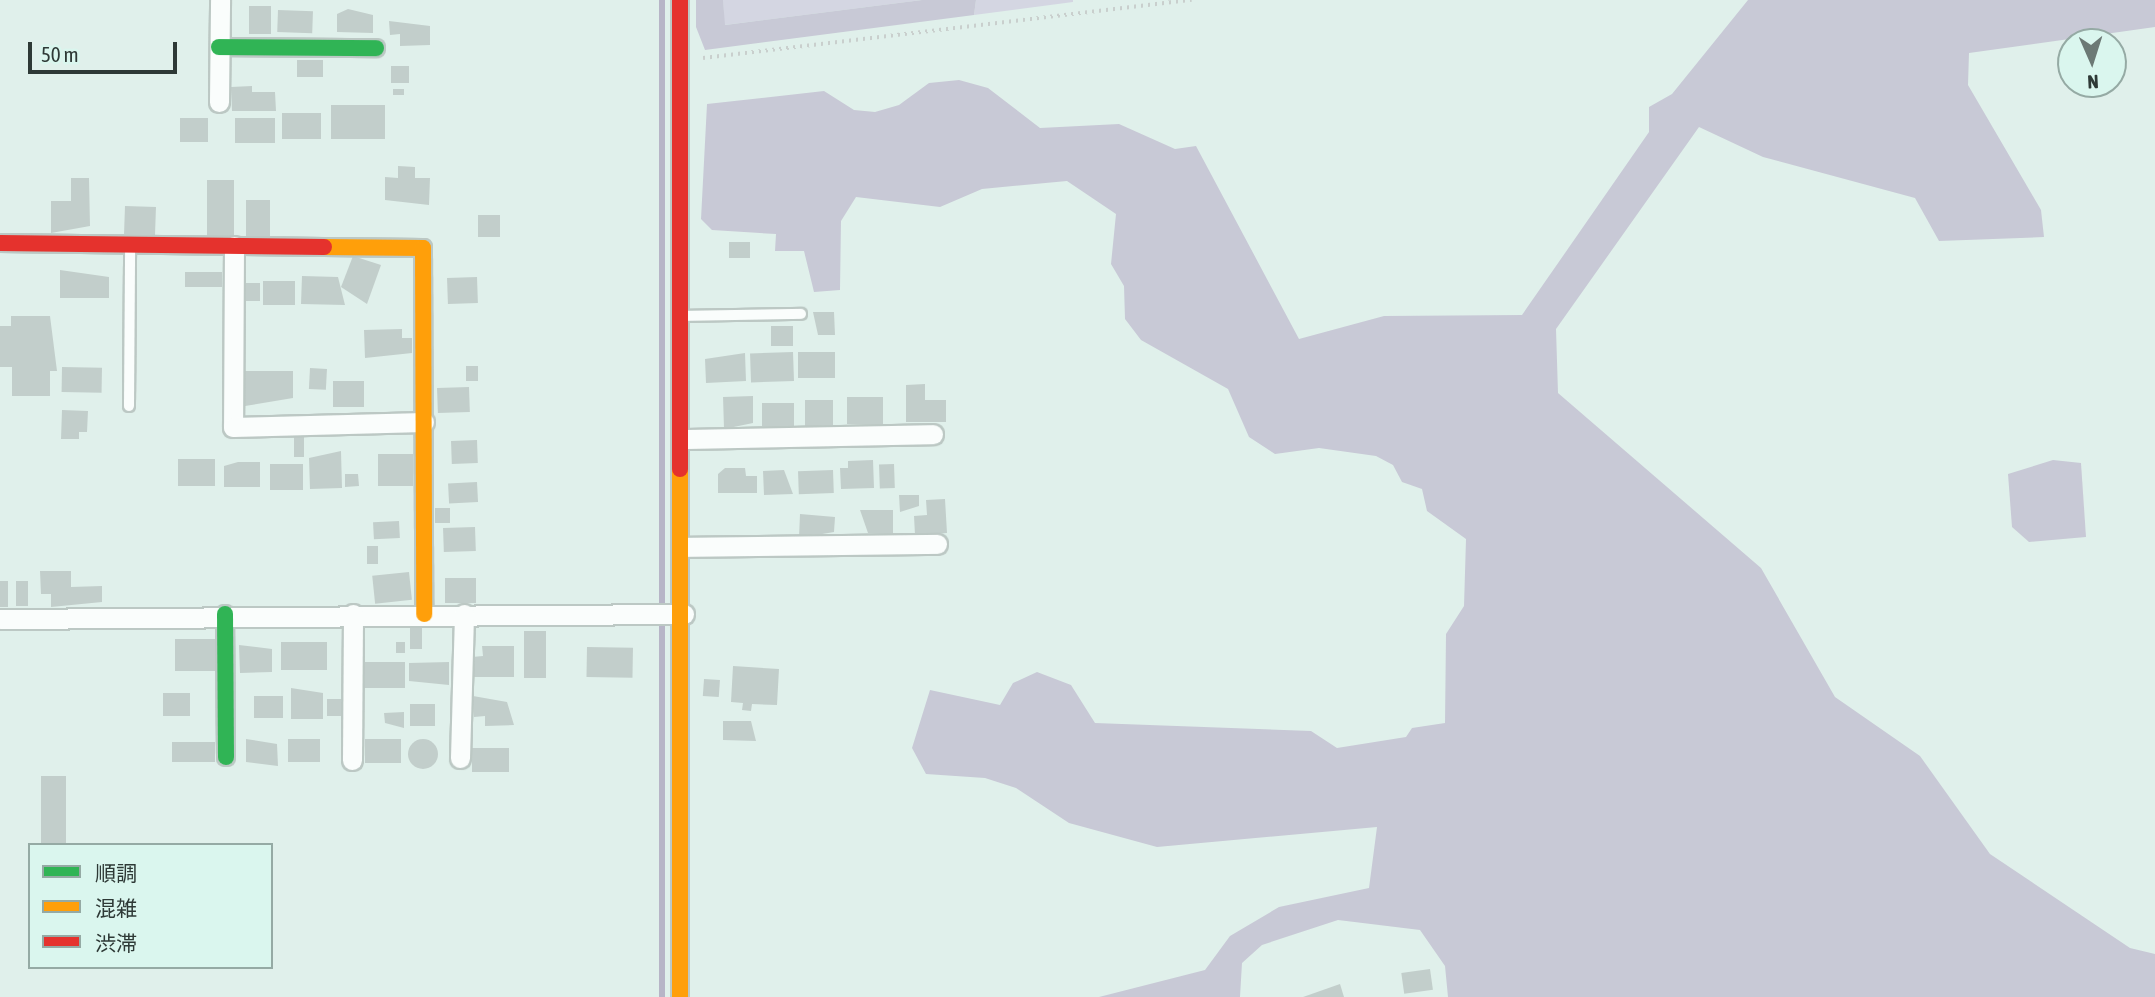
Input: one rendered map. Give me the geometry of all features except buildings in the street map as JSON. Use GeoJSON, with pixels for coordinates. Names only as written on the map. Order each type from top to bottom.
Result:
{"type":"FeatureCollection","features":[{"type":"Feature","properties":{"kind":"street"},"geometry":{"type":"LineString","coordinates":[[219,102],[220,0]]}},
{"type":"Feature","properties":{"kind":"street"},"geometry":{"type":"LineString","coordinates":[[680,0],[683,547],[668,614],[680,997]]}},
{"type":"Feature","properties":{"kind":"street"},"geometry":{"type":"LineString","coordinates":[[219,47],[376,48]]}},
{"type":"Feature","properties":{"kind":"street"},"geometry":{"type":"LineString","coordinates":[[0,243],[423,248],[424,614]]}},
{"type":"Feature","properties":{"kind":"street"},"geometry":{"type":"LineString","coordinates":[[234,246],[233,427],[424,422]]}},
{"type":"Feature","properties":{"kind":"street"},"geometry":{"type":"LineString","coordinates":[[683,439],[933,433]]}},
{"type":"Feature","properties":{"kind":"street"},"geometry":{"type":"LineString","coordinates":[[683,547],[937,544]]}},
{"type":"Feature","properties":{"kind":"street"},"geometry":{"type":"LineString","coordinates":[[0,619],[225,614],[668,614]]}},
{"type":"Feature","properties":{"kind":"street"},"geometry":{"type":"LineString","coordinates":[[225,614],[226,757]]}},
{"type":"Feature","properties":{"kind":"street"},"geometry":{"type":"LineString","coordinates":[[352,760],[353,614]]}},
{"type":"Feature","properties":{"kind":"street"},"geometry":{"type":"LineString","coordinates":[[460,758],[464,614]]}},
{"type":"Feature","properties":{"kind":"lane"},"geometry":{"type":"LineString","coordinates":[[129,406],[130,245]]}},
{"type":"Feature","properties":{"kind":"lane"},"geometry":{"type":"LineString","coordinates":[[682,316],[801,314]]}},
{"type":"Feature","properties":{"kind":"path"},"geometry":{"type":"LineString","coordinates":[[680,61],[1192,0]]}},
{"type":"Feature","properties":{"kind":"shaded area"},"geometry":{"type":"Polygon","coordinates":[[[696,0],[723,0],[725,25],[922,0],[976,0],[974,15],[705,50],[696,27],[696,0]]]}},
{"type":"Feature","properties":{"kind":"shaded area"},"geometry":{"type":"Polygon","coordinates":[[[723,0],[922,0],[724,25],[723,0]]]}},
{"type":"Feature","properties":{"kind":"shaded area"},"geometry":{"type":"Polygon","coordinates":[[[976,0],[1073,0],[1073,2],[974,15],[976,0]]]}},
{"type":"Feature","properties":{"kind":"shaded area"},"geometry":{"type":"Polygon","coordinates":[[[1748,0],[2155,0],[2155,27],[2127,31],[2127,28],[2057,28],[2057,41],[1969,53],[1968,85],[2041,210],[2044,237],[1939,241],[1915,198],[1763,157],[1699,127],[1556,329],[1558,393],[1761,568],[1835,697],[1920,756],[1990,854],[2130,948],[2155,954],[2155,997],[1448,997],[1445,966],[1420,930],[1338,920],[1262,945],[1242,963],[1240,997],[1099,997],[1205,970],[1230,936],[1279,907],[1369,888],[1377,827],[1157,847],[1069,823],[1016,788],[985,778],[926,774],[912,748],[930,690],[1000,705],[1013,683],[1037,672],[1071,685],[1095,723],[1311,731],[1337,748],[1406,737],[1412,728],[1445,723],[1446,634],[1464,606],[1466,539],[1427,511],[1422,489],[1402,482],[1393,465],[1376,456],[1319,448],[1275,454],[1249,437],[1228,389],[1141,340],[1125,319],[1124,286],[1111,264],[1116,214],[1067,181],[982,189],[940,207],[856,197],[841,221],[840,290],[814,292],[804,251],[775,251],[776,234],[712,230],[701,219],[707,104],[824,91],[854,110],[875,112],[899,105],[929,83],[959,80],[988,88],[1040,128],[1119,124],[1175,149],[1196,146],[1299,339],[1384,316],[1522,315],[1649,132],[1649,107],[1672,94],[1748,0]]]}},
{"type":"Feature","properties":{"kind":"shaded area"},"geometry":{"type":"Polygon","coordinates":[[[2053,460],[2081,463],[2086,537],[2029,542],[2012,527],[2008,474],[2053,460]]]}},
{"type":"Feature","properties":{"kind":"waterway"},"geometry":{"type":"LineString","coordinates":[[662,0],[662,997]]}},
{"type":"Feature","properties":{"kind":"traffic: fast"},"geometry":{"type":"LineString","coordinates":[[219,47],[376,48]]}},
{"type":"Feature","properties":{"kind":"traffic: fast"},"geometry":{"type":"LineString","coordinates":[[225,614],[226,757]]}},
{"type":"Feature","properties":{"kind":"traffic: slow"},"geometry":{"type":"LineString","coordinates":[[324,247],[423,248],[424,614]]}},
{"type":"Feature","properties":{"kind":"traffic: slow"},"geometry":{"type":"LineString","coordinates":[[680,469],[680,997]]}},
{"type":"Feature","properties":{"kind":"traffic: jam"},"geometry":{"type":"LineString","coordinates":[[680,0],[680,469]]}},
{"type":"Feature","properties":{"kind":"traffic: jam"},"geometry":{"type":"LineString","coordinates":[[0,243],[324,247]]}}]}
